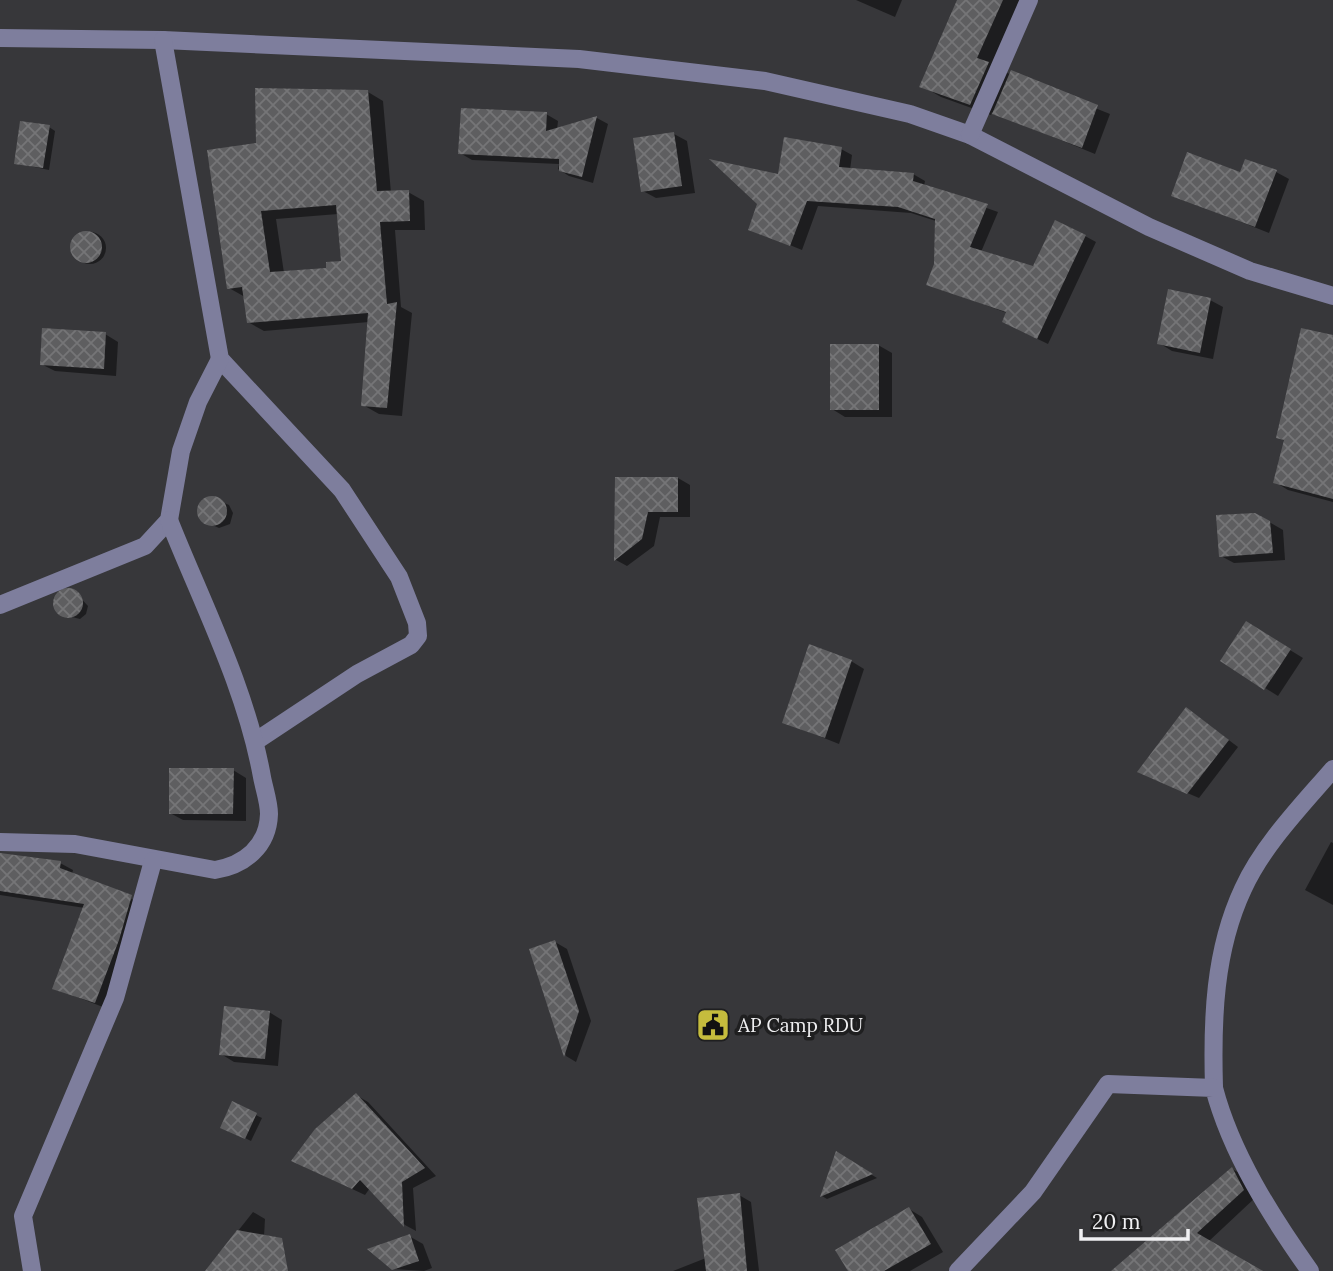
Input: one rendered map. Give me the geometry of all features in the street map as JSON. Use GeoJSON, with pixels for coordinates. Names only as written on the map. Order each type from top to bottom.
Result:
{"type":"FeatureCollection","features":[{"type":"Feature","properties":{"kind":"street"},"geometry":{"type":"LineString","coordinates":[[971,135],[1029,0]]}},
{"type":"Feature","properties":{"kind":"street"},"geometry":{"type":"LineString","coordinates":[[0,38],[163,40],[579,59],[765,81],[843,96],[910,114],[971,135],[1149,227],[1250,271],[1333,296]]}},
{"type":"Feature","properties":{"kind":"street"},"geometry":{"type":"LineString","coordinates":[[163,40],[220,359],[342,490],[399,577],[417,623],[418,636],[411,645],[357,674],[256,741]]}},
{"type":"Feature","properties":{"kind":"street"},"geometry":{"type":"LineString","coordinates":[[0,842],[75,845],[215,870],[235,866],[249,858],[262,840],[269,814],[256,741],[169,520],[181,451],[198,401],[220,359]]}},
{"type":"Feature","properties":{"kind":"street"},"geometry":{"type":"LineString","coordinates":[[0,605],[145,546],[169,520]]}},
{"type":"Feature","properties":{"kind":"street"},"geometry":{"type":"LineString","coordinates":[[1310,1271],[1289,1242],[1224,1124],[1214,1088],[1212,1020],[1222,954],[1243,888],[1276,837],[1333,769]]}},
{"type":"Feature","properties":{"kind":"street"},"geometry":{"type":"LineString","coordinates":[[32,1271],[23,1216],[115,998],[153,861]]}},
{"type":"Feature","properties":{"kind":"street"},"geometry":{"type":"LineString","coordinates":[[958,1271],[1033,1192],[1108,1084],[1214,1088]]}},
{"type":"Feature","properties":{"kind":"building"},"geometry":{"type":"Polygon","coordinates":[[[957,0],[1003,0],[977,58],[989,62],[970,105],[919,87],[957,0]]]}},
{"type":"Feature","properties":{"kind":"building"},"geometry":{"type":"Polygon","coordinates":[[[1011,70],[1098,105],[1082,148],[992,114],[1011,70]]]}},
{"type":"Feature","properties":{"kind":"building"},"geometry":{"type":"Polygon","coordinates":[[[255,88],[368,90],[377,191],[409,190],[410,221],[380,222],[387,304],[397,302],[387,408],[361,406],[368,313],[247,323],[242,287],[227,289],[207,150],[256,143],[255,88]],[[336,205],[261,211],[270,272],[326,268],[326,262],[341,261],[336,205]]]}},
{"type":"Feature","properties":{"kind":"building"},"geometry":{"type":"Polygon","coordinates":[[[461,108],[547,112],[546,131],[597,116],[582,177],[559,171],[559,159],[458,154],[461,108]]]}},
{"type":"Feature","properties":{"kind":"building"},"geometry":{"type":"Polygon","coordinates":[[[20,121],[50,125],[43,168],[14,164],[20,121]]]}},
{"type":"Feature","properties":{"kind":"building"},"geometry":{"type":"Polygon","coordinates":[[[674,132],[682,186],[641,192],[633,138],[674,132]]]}},
{"type":"Feature","properties":{"kind":"building"},"geometry":{"type":"Polygon","coordinates":[[[784,137],[842,147],[839,167],[914,173],[913,181],[988,204],[970,247],[1033,266],[1055,220],[1086,235],[1037,339],[1002,322],[1006,312],[926,285],[934,264],[935,219],[898,207],[807,201],[790,246],[748,230],[757,204],[709,159],[778,174],[784,137]]]}},
{"type":"Feature","properties":{"kind":"building"},"geometry":{"type":"Polygon","coordinates":[[[1187,152],[1240,172],[1245,159],[1277,170],[1255,227],[1171,196],[1187,152]]]}},
{"type":"Feature","properties":{"kind":"building"},"geometry":{"type":"Polygon","coordinates":[[[86,231],[97,236],[102,247],[97,258],[86,263],[75,258],[70,247],[75,236],[86,231]]]}},
{"type":"Feature","properties":{"kind":"building"},"geometry":{"type":"Polygon","coordinates":[[[1168,289],[1211,298],[1200,353],[1157,344],[1168,289]]]}},
{"type":"Feature","properties":{"kind":"building"},"geometry":{"type":"Polygon","coordinates":[[[42,328],[106,332],[104,369],[40,365],[42,328]]]}},
{"type":"Feature","properties":{"kind":"building"},"geometry":{"type":"Polygon","coordinates":[[[1301,328],[1333,335],[1333,499],[1273,483],[1284,440],[1276,438],[1301,328]]]}},
{"type":"Feature","properties":{"kind":"building"},"geometry":{"type":"Polygon","coordinates":[[[830,344],[879,344],[879,410],[830,410],[830,344]]]}},
{"type":"Feature","properties":{"kind":"building"},"geometry":{"type":"Polygon","coordinates":[[[615,477],[678,477],[678,512],[648,512],[642,539],[614,561],[615,477]]]}},
{"type":"Feature","properties":{"kind":"building"},"geometry":{"type":"Polygon","coordinates":[[[212,496],[223,500],[227,511],[223,522],[212,526],[201,522],[197,511],[201,500],[212,496]]]}},
{"type":"Feature","properties":{"kind":"building"},"geometry":{"type":"Polygon","coordinates":[[[1255,513],[1270,521],[1273,553],[1219,557],[1216,515],[1255,513]]]}},
{"type":"Feature","properties":{"kind":"building"},"geometry":{"type":"Polygon","coordinates":[[[68,588],[79,592],[83,603],[79,614],[68,618],[57,614],[53,603],[57,592],[68,588]]]}},
{"type":"Feature","properties":{"kind":"building"},"geometry":{"type":"Polygon","coordinates":[[[1246,621],[1291,649],[1264,690],[1220,661],[1246,621]]]}},
{"type":"Feature","properties":{"kind":"building"},"geometry":{"type":"Polygon","coordinates":[[[809,644],[852,660],[825,738],[782,723],[809,644]]]}},
{"type":"Feature","properties":{"kind":"building"},"geometry":{"type":"Polygon","coordinates":[[[1186,707],[1229,740],[1187,794],[1137,772],[1186,707]]]}},
{"type":"Feature","properties":{"kind":"building"},"geometry":{"type":"Polygon","coordinates":[[[169,768],[234,768],[233,814],[169,814],[169,768]]]}},
{"type":"Feature","properties":{"kind":"building"},"geometry":{"type":"Polygon","coordinates":[[[0,853],[61,861],[60,868],[132,895],[119,940],[95,1003],[52,989],[84,904],[0,891],[0,853]]]}},
{"type":"Feature","properties":{"kind":"building"},"geometry":{"type":"Polygon","coordinates":[[[555,940],[579,1011],[564,1057],[529,949],[555,940]]]}},
{"type":"Feature","properties":{"kind":"building"},"geometry":{"type":"Polygon","coordinates":[[[224,1006],[270,1011],[265,1059],[219,1055],[224,1006]]]}},
{"type":"Feature","properties":{"kind":"building"},"geometry":{"type":"Polygon","coordinates":[[[356,1093],[425,1168],[402,1182],[404,1227],[360,1180],[352,1189],[291,1161],[315,1129],[356,1093]]]}},
{"type":"Feature","properties":{"kind":"building"},"geometry":{"type":"Polygon","coordinates":[[[232,1101],[257,1113],[245,1139],[220,1128],[232,1101]]]}},
{"type":"Feature","properties":{"kind":"building"},"geometry":{"type":"Polygon","coordinates":[[[836,1151],[873,1174],[820,1197],[836,1151]]]}},
{"type":"Feature","properties":{"kind":"building"},"geometry":{"type":"Polygon","coordinates":[[[1232,1167],[1244,1190],[1197,1233],[1263,1271],[1111,1271],[1232,1167]]]}},
{"type":"Feature","properties":{"kind":"building"},"geometry":{"type":"Polygon","coordinates":[[[740,1193],[747,1271],[706,1271],[697,1198],[740,1193]]]}},
{"type":"Feature","properties":{"kind":"building"},"geometry":{"type":"Polygon","coordinates":[[[909,1207],[931,1244],[884,1271],[848,1271],[835,1250],[909,1207]]]}},
{"type":"Feature","properties":{"kind":"building"},"geometry":{"type":"Polygon","coordinates":[[[237,1230],[282,1238],[288,1271],[205,1271],[237,1230]]]}},
{"type":"Feature","properties":{"kind":"building"},"geometry":{"type":"Polygon","coordinates":[[[410,1234],[419,1261],[392,1270],[367,1249],[410,1234]]]}},
{"type":"Feature","properties":{"kind":"place","name":"AP Camp RDU"},"geometry":{"type":"Point","coordinates":[713,1025]}}]}
